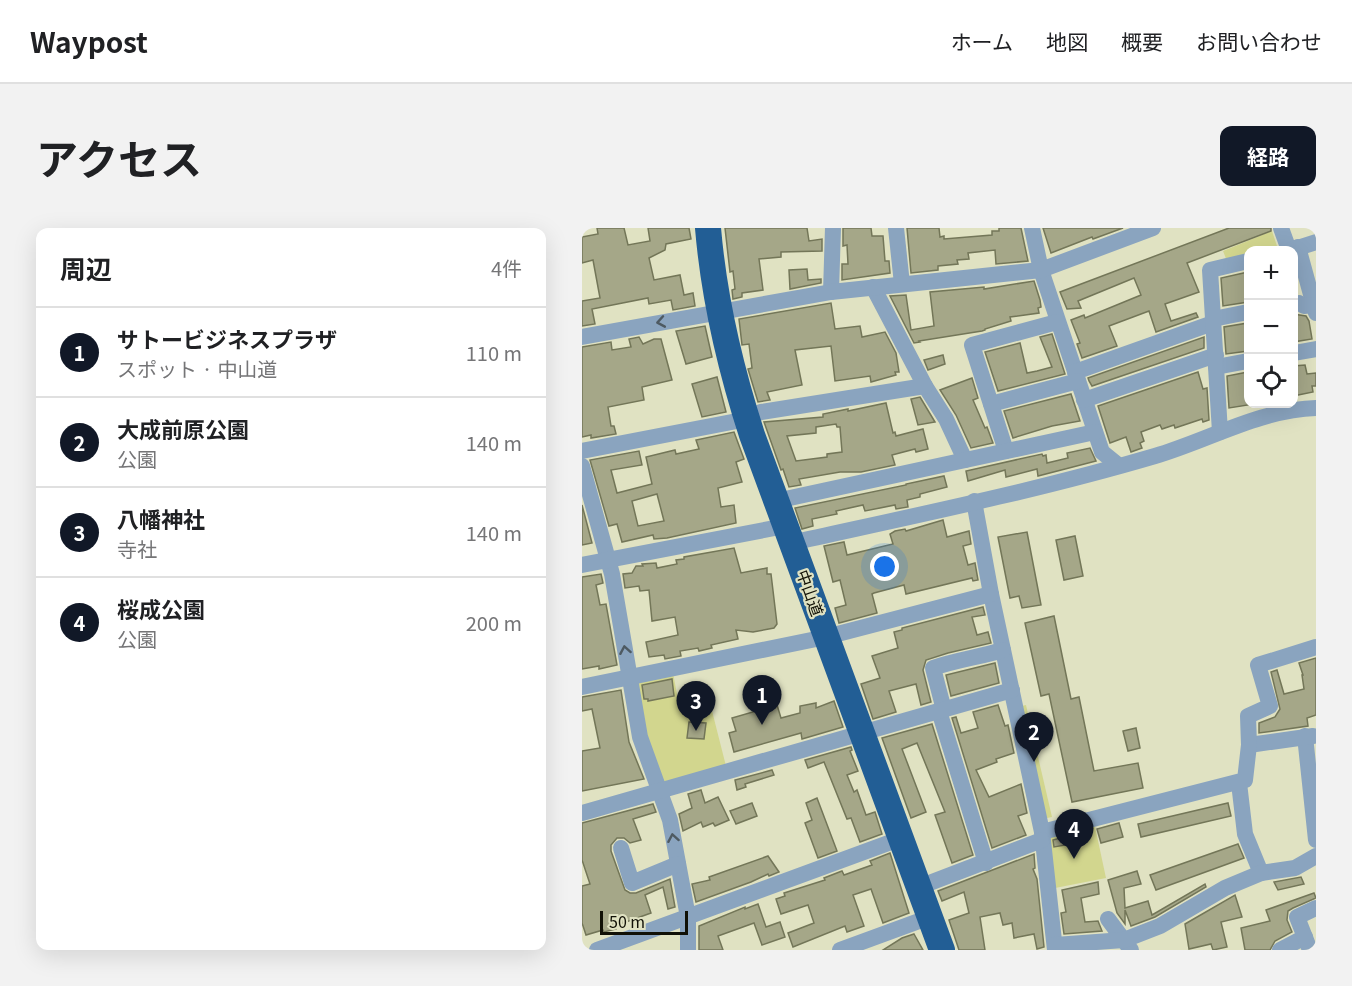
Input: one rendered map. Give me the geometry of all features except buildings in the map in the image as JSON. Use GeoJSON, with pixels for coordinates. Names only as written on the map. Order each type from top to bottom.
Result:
{"type":"FeatureCollection","features":[{"type":"Feature","properties":{"kind":"highway","name":"中山道"},"geometry":{"type":"LineString","coordinates":[[708,228],[718,312],[746,418],[942,950]]}},
{"type":"Feature","properties":{"kind":"street"},"geometry":{"type":"LineString","coordinates":[[831,292],[832,228]]}},
{"type":"Feature","properties":{"kind":"street"},"geometry":{"type":"LineString","coordinates":[[896,228],[902,284]]}},
{"type":"Feature","properties":{"kind":"street"},"geometry":{"type":"LineString","coordinates":[[1032,228],[1041,270],[1057,322],[1102,452],[1118,465]]}},
{"type":"Feature","properties":{"kind":"street"},"geometry":{"type":"LineString","coordinates":[[582,337],[831,292],[1041,270],[1154,228]]}},
{"type":"Feature","properties":{"kind":"street"},"geometry":{"type":"LineString","coordinates":[[1281,228],[1291,246]]}},
{"type":"Feature","properties":{"kind":"street"},"geometry":{"type":"LineString","coordinates":[[1298,247],[1316,242]]}},
{"type":"Feature","properties":{"kind":"street"},"geometry":{"type":"LineString","coordinates":[[1220,432],[1210,270],[1244,262]]}},
{"type":"Feature","properties":{"kind":"street"},"geometry":{"type":"LineString","coordinates":[[1298,263],[1315,309]]}},
{"type":"Feature","properties":{"kind":"street"},"geometry":{"type":"LineString","coordinates":[[873,287],[925,386],[946,419],[965,460]]}},
{"type":"Feature","properties":{"kind":"street"},"geometry":{"type":"LineString","coordinates":[[1298,303],[1315,309]]}},
{"type":"Feature","properties":{"kind":"street"},"geometry":{"type":"LineString","coordinates":[[991,404],[1076,376],[1213,321],[1244,313]]}},
{"type":"Feature","properties":{"kind":"street"},"geometry":{"type":"LineString","coordinates":[[1006,451],[972,345],[1057,322]]}},
{"type":"Feature","properties":{"kind":"street"},"geometry":{"type":"LineString","coordinates":[[1298,352],[1316,349]]}},
{"type":"Feature","properties":{"kind":"street"},"geometry":{"type":"LineString","coordinates":[[1084,400],[1216,361],[1244,361]]}},
{"type":"Feature","properties":{"kind":"street"},"geometry":{"type":"LineString","coordinates":[[582,451],[737,421],[761,412],[925,386]]}},
{"type":"Feature","properties":{"kind":"street"},"geometry":{"type":"LineString","coordinates":[[582,565],[788,535],[974,501],[1165,452],[1279,412],[1316,408]]}},
{"type":"Feature","properties":{"kind":"street"},"geometry":{"type":"LineString","coordinates":[[776,501],[1095,432]]}},
{"type":"Feature","properties":{"kind":"street"},"geometry":{"type":"LineString","coordinates":[[582,465],[609,560],[640,737],[670,820],[688,916],[688,950]]}},
{"type":"Feature","properties":{"kind":"street"},"geometry":{"type":"LineString","coordinates":[[974,501],[991,594],[1042,836],[1055,947],[1127,945],[1225,888],[1261,873],[1295,868],[1316,856]]}},
{"type":"Feature","properties":{"kind":"street"},"geometry":{"type":"LineString","coordinates":[[582,687],[826,638],[991,594]]}},
{"type":"Feature","properties":{"kind":"street"},"geometry":{"type":"LineString","coordinates":[[919,887],[986,863],[1042,836],[1245,780],[1249,745],[1248,716],[1270,706],[1258,665],[1316,647]]}},
{"type":"Feature","properties":{"kind":"street"},"geometry":{"type":"LineString","coordinates":[[986,863],[942,710],[933,668],[1003,650]]}},
{"type":"Feature","properties":{"kind":"street"},"geometry":{"type":"LineString","coordinates":[[582,813],[1012,690]]}},
{"type":"Feature","properties":{"kind":"street"},"geometry":{"type":"LineString","coordinates":[[1249,745],[1310,736],[1316,840]]}},
{"type":"Feature","properties":{"kind":"street"},"geometry":{"type":"LineString","coordinates":[[1239,783],[1245,834],[1261,873]]}},
{"type":"Feature","properties":{"kind":"street"},"geometry":{"type":"LineString","coordinates":[[597,950],[902,838]]}},
{"type":"Feature","properties":{"kind":"street"},"geometry":{"type":"LineString","coordinates":[[621,848],[632,883],[678,864]]}},
{"type":"Feature","properties":{"kind":"street"},"geometry":{"type":"LineString","coordinates":[[1280,950],[1307,944],[1297,917],[1316,908]]}},
{"type":"Feature","properties":{"kind":"street"},"geometry":{"type":"LineString","coordinates":[[840,950],[930,917]]}},
{"type":"Feature","properties":{"kind":"street"},"geometry":{"type":"LineString","coordinates":[[1108,919],[1127,945]]}},
{"type":"Feature","properties":{"kind":"green space"},"geometry":{"type":"Polygon","coordinates":[[[1272,231],[1277,246],[1244,246],[1244,257],[1227,261],[1223,251],[1272,231]]]}},
{"type":"Feature","properties":{"kind":"green space"},"geometry":{"type":"Polygon","coordinates":[[[673,673],[680,710],[710,703],[726,766],[662,786],[644,735],[637,680],[673,673]]]}},
{"type":"Feature","properties":{"kind":"green space"},"geometry":{"type":"Polygon","coordinates":[[[1026,705],[1052,817],[1042,819],[1017,707],[1026,705]]]}},
{"type":"Feature","properties":{"kind":"green space"},"geometry":{"type":"Polygon","coordinates":[[[1094,822],[1106,878],[1050,889],[1044,834],[1094,822]]]}},
{"type":"Feature","properties":{"kind":"place","name":"サトービジネスプラザ"},"geometry":{"type":"Point","coordinates":[762,725]}},
{"type":"Feature","properties":{"kind":"place","name":"八幡神社"},"geometry":{"type":"Point","coordinates":[696,731]}},
{"type":"Feature","properties":{"kind":"place","name":"大成前原公園"},"geometry":{"type":"Point","coordinates":[1034,762]}},
{"type":"Feature","properties":{"kind":"place","name":"桜成公園"},"geometry":{"type":"Point","coordinates":[1074,859]}}]}
